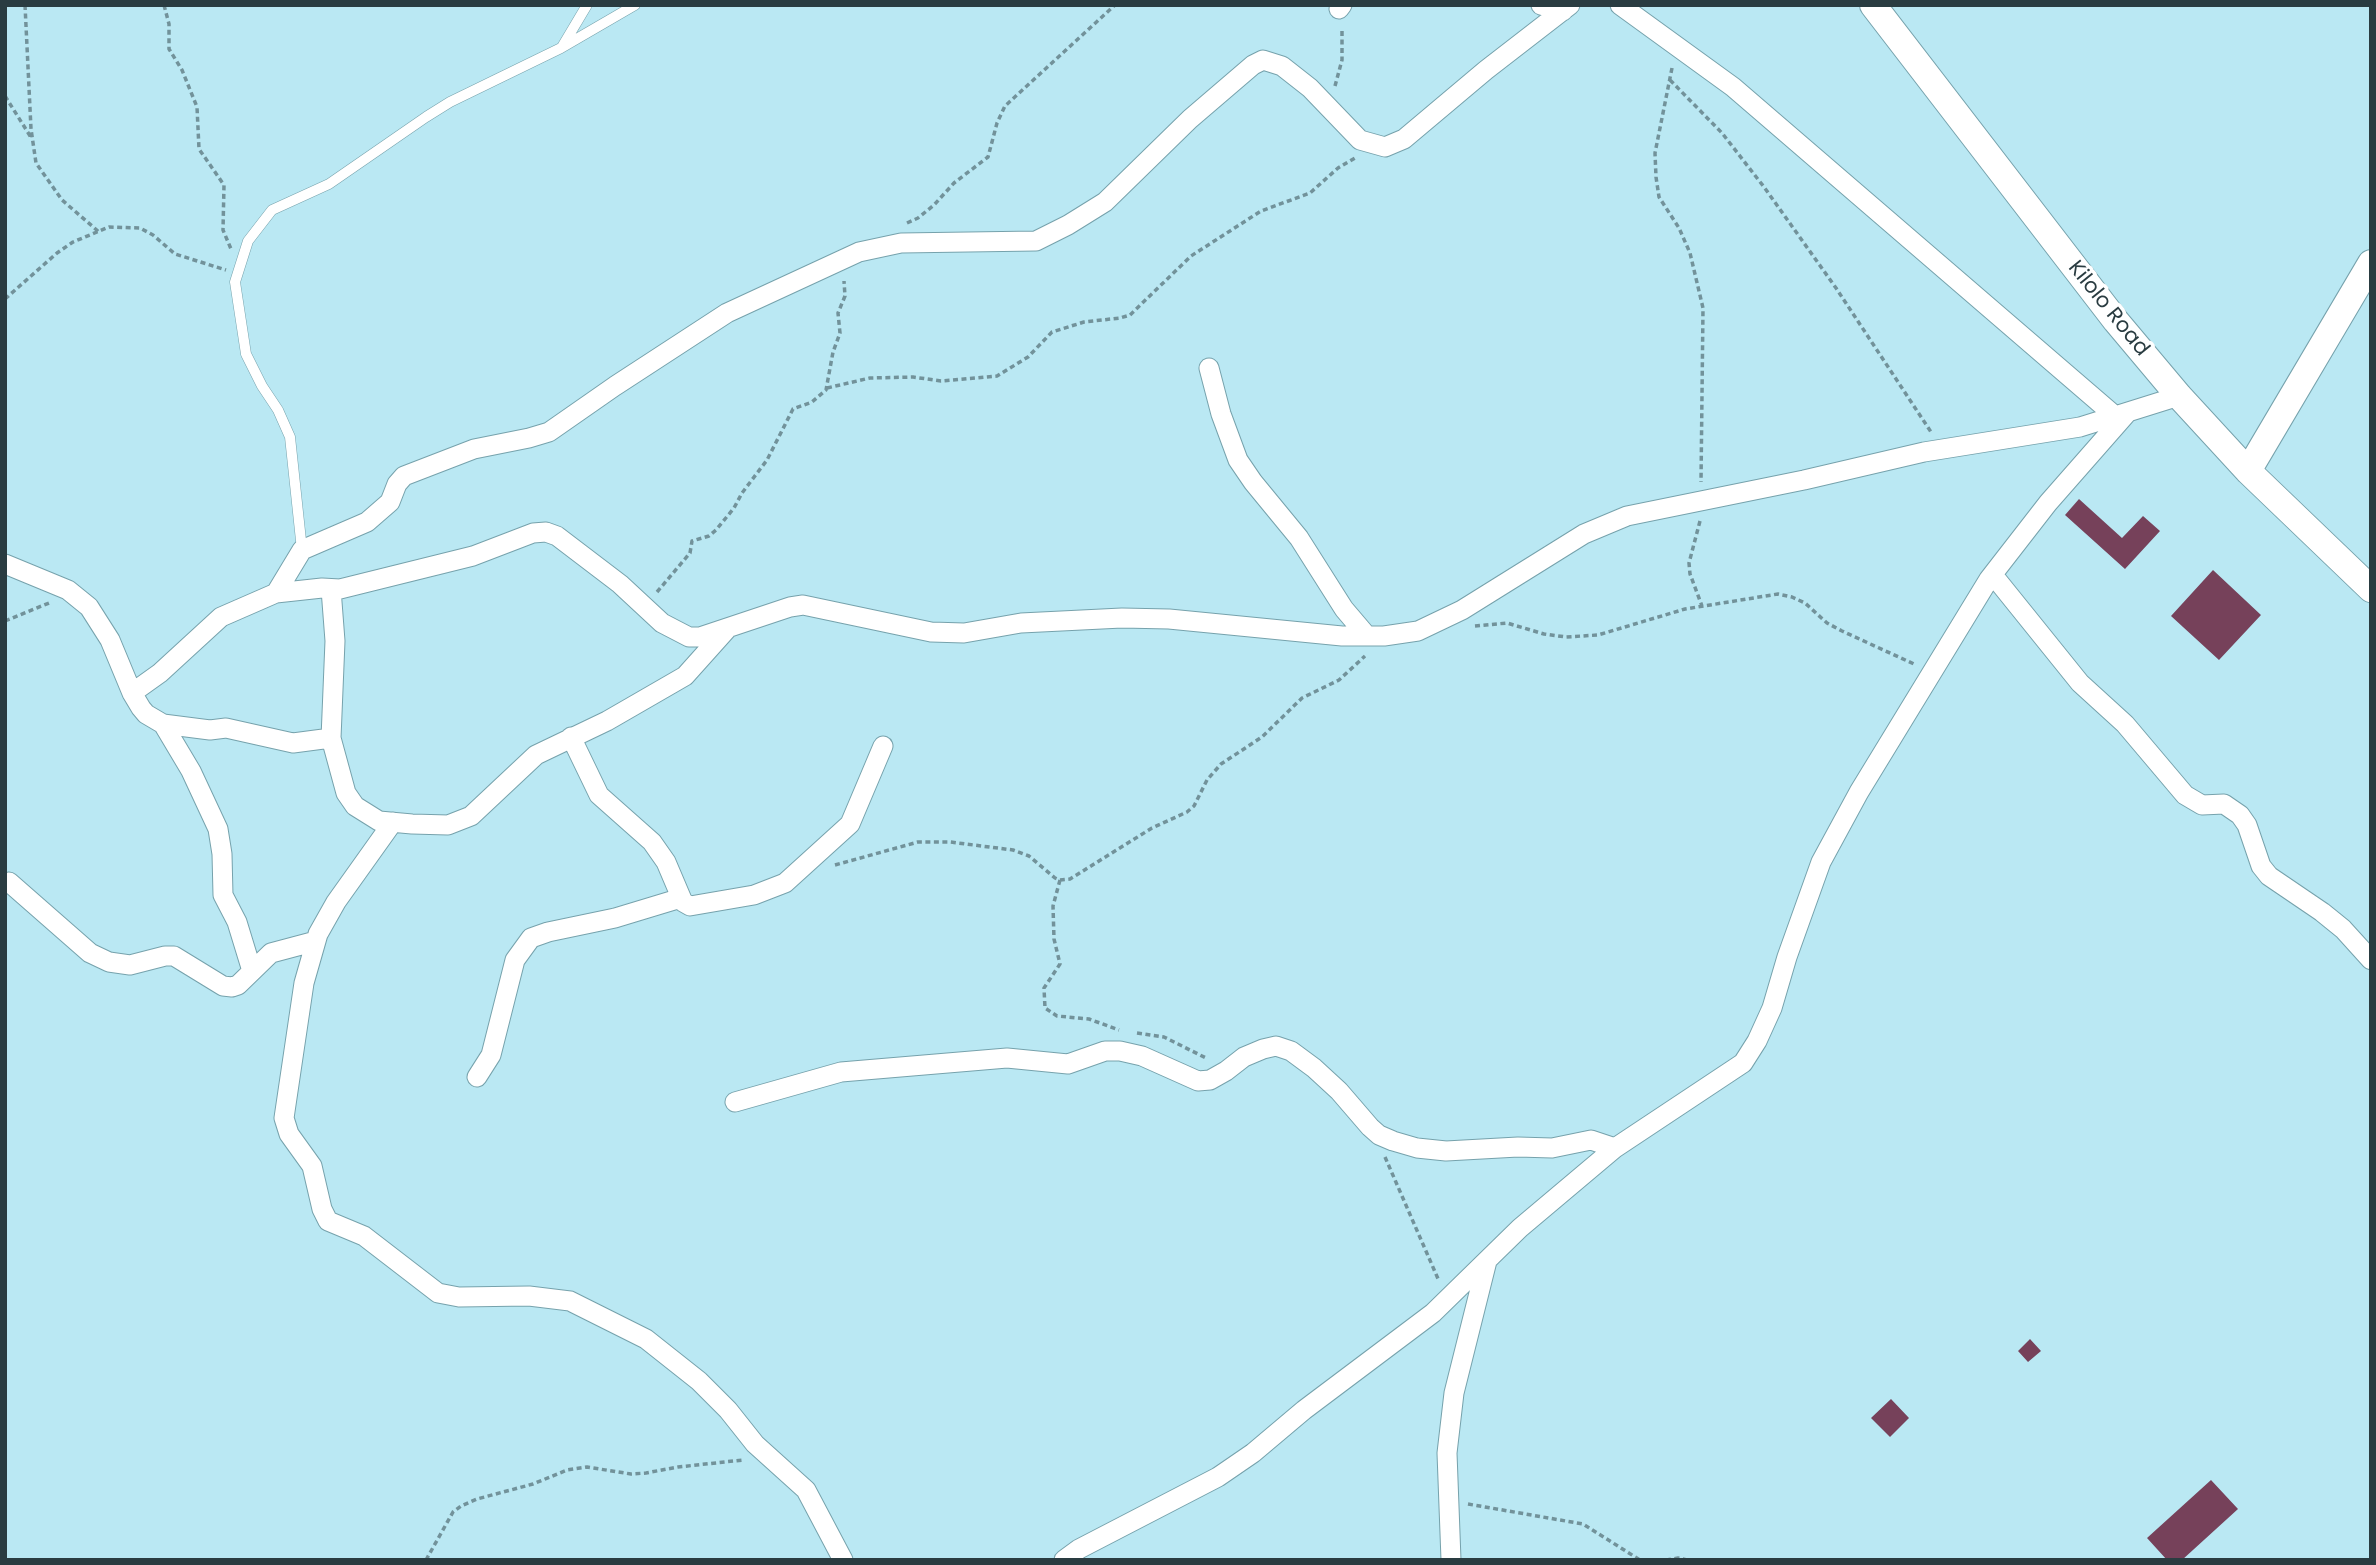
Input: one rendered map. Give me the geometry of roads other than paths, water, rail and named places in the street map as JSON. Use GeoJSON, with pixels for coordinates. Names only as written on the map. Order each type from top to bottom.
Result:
{"type":"FeatureCollection","features":[{"type":"Feature","properties":{"kind":"main road","name":"Kilolo Road"},"geometry":{"type":"LineString","coordinates":[[1873,5],[2116,321],[2179,396],[2248,471],[2371,589]]}},
{"type":"Feature","properties":{"kind":"main road"},"geometry":{"type":"LineString","coordinates":[[2248,471],[2371,263]]}},
{"type":"Feature","properties":{"kind":"street"},"geometry":{"type":"LineString","coordinates":[[1541,5],[1566,8]]}},
{"type":"Feature","properties":{"kind":"street"},"geometry":{"type":"LineString","coordinates":[[1620,5],[1677,45],[1785,130],[2122,414]]}},
{"type":"Feature","properties":{"kind":"street"},"geometry":{"type":"LineString","coordinates":[[276,593],[302,550],[367,522],[390,502],[397,484],[404,476],[474,449],[550,432],[727,313],[859,253],[901,243],[1036,241],[1068,225],[1105,202],[1190,119],[1253,65],[1263,60],[1282,66],[1310,88],[1360,140],[1385,147],[1404,139],[1566,8]]}},
{"type":"Feature","properties":{"kind":"street"},"geometry":{"type":"LineString","coordinates":[[1209,369],[1225,427],[1238,460],[1299,538],[1344,609],[1375,636]]}},
{"type":"Feature","properties":{"kind":"street"},"geometry":{"type":"LineString","coordinates":[[132,693],[160,673],[221,617],[276,593],[340,589],[473,556],[533,533],[546,532],[557,536],[620,584],[662,623],[689,637],[700,637],[803,605],[931,632],[964,633],[1021,624],[1122,618],[1169,619],[1261,629],[1375,636],[1418,631],[1462,610],[1584,534],[1627,516],[1943,450],[2080,427],[2179,396]]}},
{"type":"Feature","properties":{"kind":"street"},"geometry":{"type":"LineString","coordinates":[[1064,1560],[1079,1549],[1218,1477],[1241,1461],[1433,1313],[1520,1228],[1615,1148],[1743,1063],[1757,1041],[1772,1008],[1821,862],[1859,792],[1993,575],[2122,414]]}},
{"type":"Feature","properties":{"kind":"street"},"geometry":{"type":"LineString","coordinates":[[5,564],[68,590],[89,607],[110,640],[132,693],[146,714],[163,724],[210,730],[226,728],[293,743],[331,738]]}},
{"type":"Feature","properties":{"kind":"street"},"geometry":{"type":"LineString","coordinates":[[1993,575],[2071,673],[2125,724],[2185,795],[2202,806],[2224,804],[2240,815],[2269,876],[2343,929],[2371,960]]}},
{"type":"Feature","properties":{"kind":"street"},"geometry":{"type":"LineString","coordinates":[[331,589],[335,641],[331,738],[346,793],[355,806],[379,821],[448,825],[471,816],[526,762],[685,677],[730,626]]}},
{"type":"Feature","properties":{"kind":"street"},"geometry":{"type":"LineString","coordinates":[[163,724],[191,771],[218,829],[222,854],[223,895],[237,922],[252,971]]}},
{"type":"Feature","properties":{"kind":"street"},"geometry":{"type":"LineString","coordinates":[[571,737],[599,795],[658,848],[681,898],[690,906],[739,899],[785,883],[850,824],[883,747]]}},
{"type":"Feature","properties":{"kind":"street"},"geometry":{"type":"LineString","coordinates":[[393,822],[336,902],[316,941],[304,983],[284,1118],[289,1134],[312,1166],[322,1209],[328,1221],[364,1236],[438,1293],[459,1297],[529,1296],[570,1301],[646,1339],[699,1381],[728,1410],[769,1459],[806,1490],[843,1560]]}},
{"type":"Feature","properties":{"kind":"street"},"geometry":{"type":"LineString","coordinates":[[9,882],[90,953],[109,961],[130,965],[174,956],[223,986],[233,987],[271,953],[316,941]]}},
{"type":"Feature","properties":{"kind":"street"},"geometry":{"type":"LineString","coordinates":[[477,1077],[491,1055],[515,960],[531,938],[615,918],[681,898]]}},
{"type":"Feature","properties":{"kind":"street"},"geometry":{"type":"LineString","coordinates":[[736,1102],[841,1072],[1007,1058],[1068,1064],[1105,1051],[1142,1056],[1198,1081],[1210,1080],[1244,1058],[1276,1046],[1291,1051],[1314,1068],[1379,1135],[1417,1148],[1446,1151],[1552,1148],[1591,1140],[1615,1148]]}},
{"type":"Feature","properties":{"kind":"street"},"geometry":{"type":"LineString","coordinates":[[1451,1560],[1447,1453],[1454,1393],[1487,1260]]}},
{"type":"Feature","properties":{"kind":"lane"},"geometry":{"type":"LineString","coordinates":[[561,48],[587,5]]}},
{"type":"Feature","properties":{"kind":"lane"},"geometry":{"type":"LineString","coordinates":[[302,550],[290,437],[246,354],[235,282],[248,241],[272,210],[329,184],[450,102],[561,48],[635,5]]}}]}
